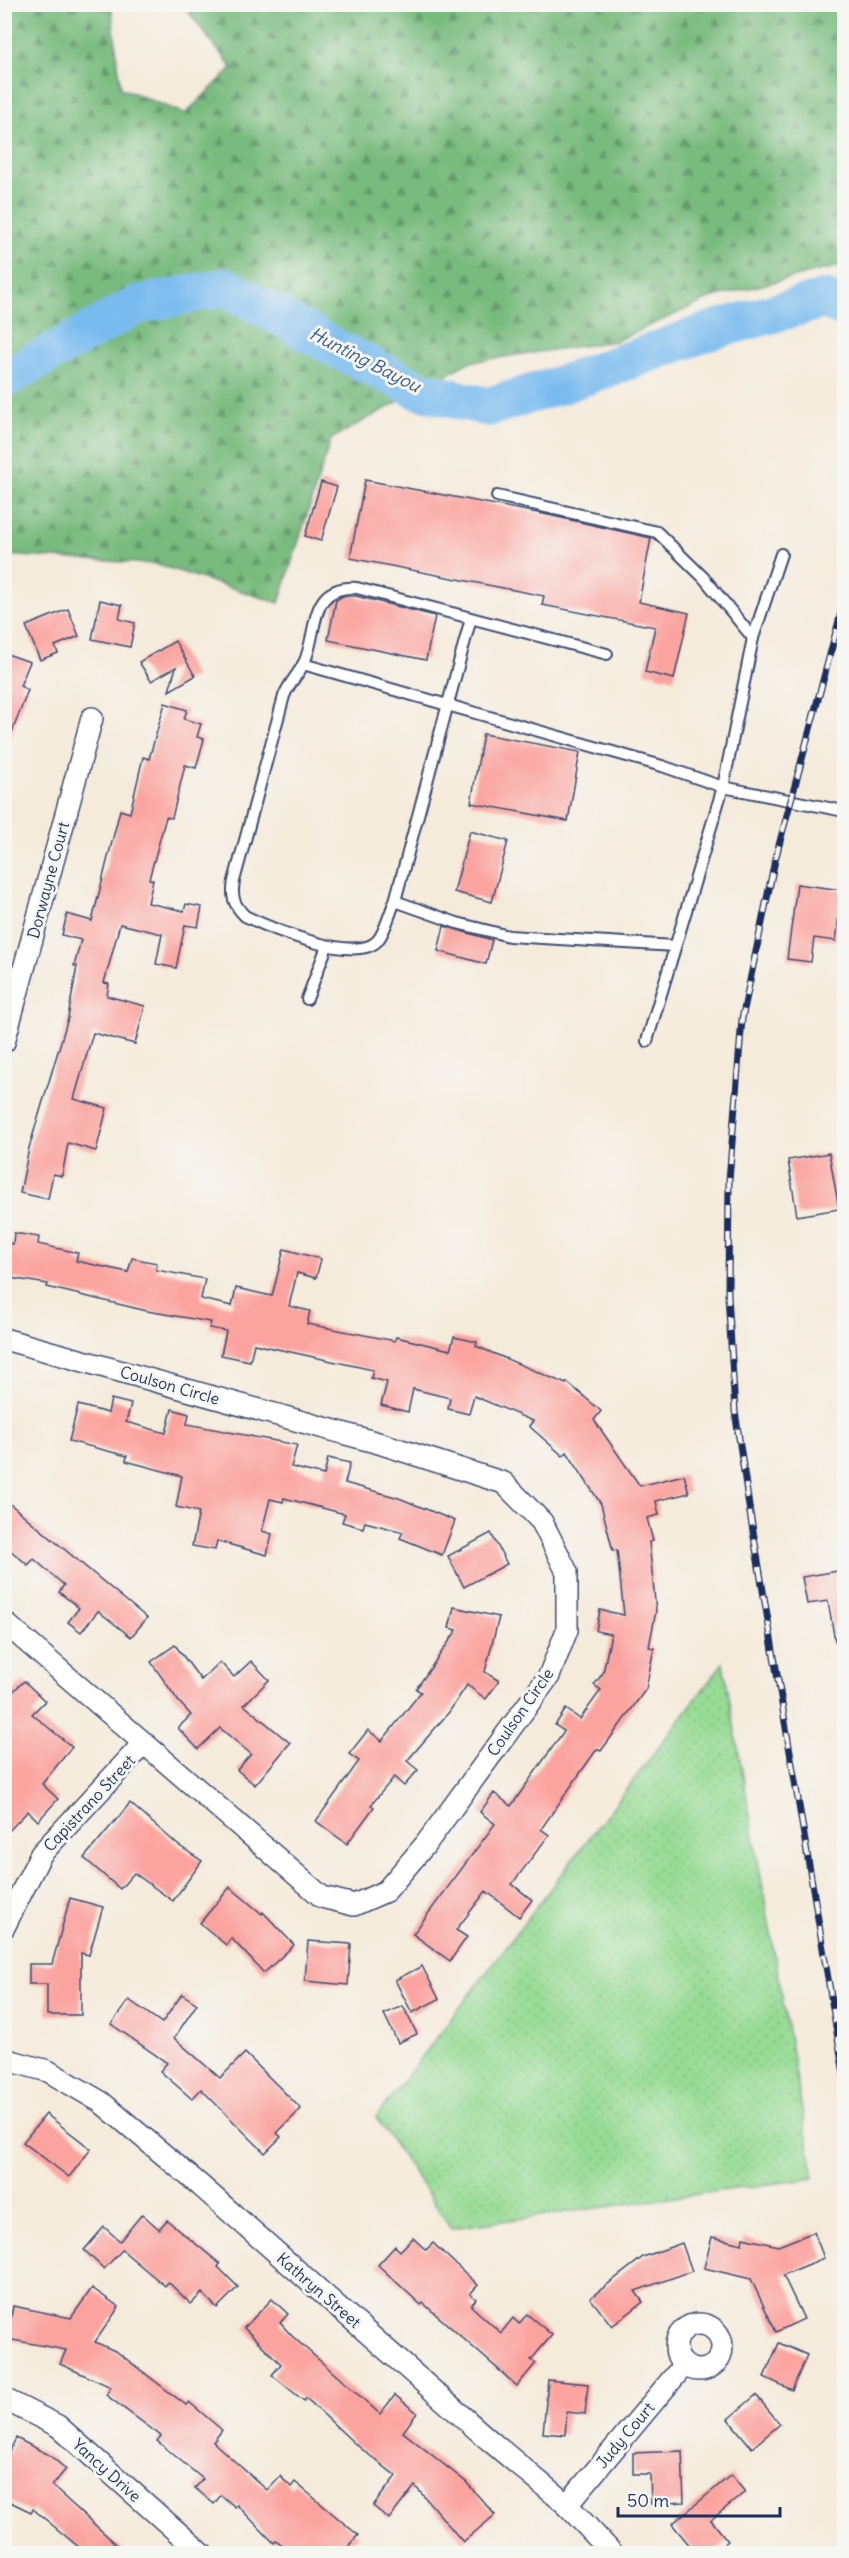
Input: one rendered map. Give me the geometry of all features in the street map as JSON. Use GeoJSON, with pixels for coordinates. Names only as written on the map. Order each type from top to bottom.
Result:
{"type":"FeatureCollection","features":[{"type":"Feature","properties":{"kind":"street","name":"Dorwayne Court"},"geometry":{"type":"LineString","coordinates":[[4,1042],[92,718]]}},
{"type":"Feature","properties":{"kind":"street","name":"Coulson Circle"},"geometry":{"type":"LineString","coordinates":[[4,1339],[382,1444],[504,1483],[542,1522],[567,1572],[567,1630],[549,1676],[425,1845],[386,1891],[354,1905],[322,1897],[4,1622]]}},
{"type":"Feature","properties":{"kind":"street","name":"Capistrano Street"},"geometry":{"type":"LineString","coordinates":[[4,1927],[40,1854],[143,1744]]}},
{"type":"Feature","properties":{"kind":"street","name":"Kathryn Street"},"geometry":{"type":"LineString","coordinates":[[4,2059],[48,2071],[101,2102],[201,2186],[480,2432],[567,2505],[613,2553]]}},
{"type":"Feature","properties":{"kind":"street","name":"Judy Court"},"geometry":{"type":"LineString","coordinates":[[567,2505],[684,2365]]}},
{"type":"Feature","properties":{"kind":"street","name":"Yancy Drive"},"geometry":{"type":"LineString","coordinates":[[4,2399],[58,2426],[202,2553]]}},
{"type":"Feature","properties":{"kind":"lane"},"geometry":{"type":"LineString","coordinates":[[498,496],[657,532],[704,578],[753,638]]}},
{"type":"Feature","properties":{"kind":"lane"},"geometry":{"type":"LineString","coordinates":[[647,1041],[723,787],[753,638],[782,554]]}},
{"type":"Feature","properties":{"kind":"lane"},"geometry":{"type":"LineString","coordinates":[[471,618],[395,901],[378,940],[365,948],[327,946],[245,916],[236,906],[232,894],[285,696],[292,679],[303,664],[322,601],[330,592],[344,587],[357,588],[471,618],[607,654]]}},
{"type":"Feature","properties":{"kind":"lane"},"geometry":{"type":"LineString","coordinates":[[303,664],[662,766],[723,787],[844,811]]}},
{"type":"Feature","properties":{"kind":"lane"},"geometry":{"type":"LineString","coordinates":[[395,901],[457,923],[510,936],[675,946]]}},
{"type":"Feature","properties":{"kind":"lane"},"geometry":{"type":"LineString","coordinates":[[307,999],[327,946]]}},
{"type":"Feature","properties":{"kind":"green space"},"geometry":{"type":"Polygon","coordinates":[[[4,5],[111,5],[121,88],[185,114],[232,68],[183,5],[844,5],[844,265],[713,297],[616,341],[469,362],[331,439],[279,603],[156,564],[5,555],[4,5]]]}},
{"type":"Feature","properties":{"kind":"green space"},"geometry":{"type":"Polygon","coordinates":[[[723,1663],[814,2178],[451,2228],[376,2117],[723,1663]]]}},
{"type":"Feature","properties":{"kind":"building"},"geometry":{"type":"Polygon","coordinates":[[[365,480],[548,515],[651,538],[639,602],[689,613],[674,679],[645,672],[655,627],[542,605],[544,596],[350,558],[365,480]]]}},
{"type":"Feature","properties":{"kind":"building"},"geometry":{"type":"Polygon","coordinates":[[[321,482],[337,487],[321,541],[305,536],[321,482]]]}},
{"type":"Feature","properties":{"kind":"building"},"geometry":{"type":"Polygon","coordinates":[[[343,596],[356,596],[435,616],[426,660],[328,640],[336,600],[343,596]]]}},
{"type":"Feature","properties":{"kind":"building"},"geometry":{"type":"Polygon","coordinates":[[[100,600],[122,605],[119,619],[135,623],[130,647],[92,639],[100,600]]]}},
{"type":"Feature","properties":{"kind":"building"},"geometry":{"type":"Polygon","coordinates":[[[68,609],[79,636],[55,646],[58,653],[40,660],[26,626],[68,609]]]}},
{"type":"Feature","properties":{"kind":"building"},"geometry":{"type":"Polygon","coordinates":[[[175,641],[195,676],[169,691],[176,667],[151,681],[139,662],[175,641]]]}},
{"type":"Feature","properties":{"kind":"building"},"geometry":{"type":"Polygon","coordinates":[[[4,653],[30,662],[20,686],[28,690],[6,748],[4,747],[4,653]]]}},
{"type":"Feature","properties":{"kind":"building"},"geometry":{"type":"Polygon","coordinates":[[[165,703],[187,710],[184,719],[201,724],[197,737],[204,739],[196,768],[185,765],[172,818],[166,817],[149,879],[153,880],[148,903],[184,911],[186,904],[202,907],[198,927],[185,925],[176,968],[156,964],[162,934],[120,924],[104,983],[109,984],[107,996],[145,1006],[135,1044],[93,1033],[74,1099],[107,1108],[96,1151],[68,1143],[62,1176],[53,1174],[48,1199],[20,1193],[29,1148],[68,1018],[77,966],[74,966],[81,940],[62,935],[67,914],[92,921],[120,810],[130,813],[143,757],[149,759],[165,703]]]}},
{"type":"Feature","properties":{"kind":"building"},"geometry":{"type":"Polygon","coordinates":[[[483,734],[580,752],[568,821],[471,803],[483,734]]]}},
{"type":"Feature","properties":{"kind":"building"},"geometry":{"type":"Polygon","coordinates":[[[470,831],[508,841],[492,902],[454,892],[470,831]]]}},
{"type":"Feature","properties":{"kind":"building"},"geometry":{"type":"Polygon","coordinates":[[[797,884],[842,890],[836,941],[814,938],[811,962],[787,959],[797,884]]]}},
{"type":"Feature","properties":{"kind":"building"},"geometry":{"type":"Polygon","coordinates":[[[444,926],[492,940],[486,964],[438,951],[444,926]]]}},
{"type":"Feature","properties":{"kind":"building"},"geometry":{"type":"Polygon","coordinates":[[[829,1153],[839,1209],[797,1216],[788,1160],[829,1153]]]}},
{"type":"Feature","properties":{"kind":"building"},"geometry":{"type":"Polygon","coordinates":[[[14,1233],[39,1237],[38,1244],[78,1253],[76,1261],[128,1272],[132,1258],[157,1263],[156,1270],[205,1279],[201,1299],[232,1306],[236,1288],[272,1296],[284,1249],[321,1259],[316,1278],[297,1273],[289,1306],[310,1311],[307,1324],[395,1341],[396,1337],[450,1350],[454,1337],[477,1342],[476,1346],[566,1384],[567,1382],[601,1411],[594,1420],[640,1486],[684,1475],[689,1493],[656,1501],[659,1515],[647,1518],[653,1541],[649,1542],[656,1611],[649,1647],[654,1648],[646,1689],[601,1751],[597,1749],[541,1829],[549,1835],[512,1884],[532,1900],[519,1917],[486,1891],[456,1930],[467,1937],[450,1961],[413,1934],[495,1824],[480,1812],[494,1793],[511,1806],[564,1731],[555,1725],[566,1709],[580,1719],[601,1690],[594,1685],[603,1673],[611,1634],[596,1631],[600,1610],[624,1615],[617,1550],[613,1551],[601,1504],[567,1452],[563,1456],[529,1426],[533,1421],[474,1396],[469,1414],[448,1409],[450,1398],[413,1389],[408,1412],[381,1405],[387,1382],[371,1378],[373,1370],[254,1344],[250,1361],[221,1355],[226,1331],[209,1328],[211,1322],[147,1311],[47,1287],[48,1284],[4,1277],[4,1242],[13,1244],[14,1233]]]}},
{"type":"Feature","properties":{"kind":"building"},"geometry":{"type":"Polygon","coordinates":[[[111,1399],[131,1404],[126,1422],[166,1433],[172,1409],[189,1414],[187,1424],[297,1445],[291,1467],[324,1475],[328,1458],[350,1463],[345,1483],[399,1498],[455,1521],[442,1555],[400,1538],[403,1532],[365,1522],[363,1528],[342,1522],[345,1514],[284,1498],[283,1502],[270,1499],[262,1531],[272,1534],[267,1555],[217,1541],[215,1550],[192,1546],[199,1512],[176,1507],[182,1476],[126,1461],[127,1456],[69,1441],[78,1405],[108,1413],[111,1399]]]}},
{"type":"Feature","properties":{"kind":"building"},"geometry":{"type":"Polygon","coordinates":[[[4,1499],[147,1618],[131,1637],[98,1611],[81,1632],[68,1622],[79,1608],[59,1592],[64,1585],[34,1559],[28,1565],[4,1545],[4,1499]]]}},
{"type":"Feature","properties":{"kind":"building"},"geometry":{"type":"Polygon","coordinates":[[[491,1533],[507,1564],[464,1587],[448,1556],[491,1533]]]}},
{"type":"Feature","properties":{"kind":"building"},"geometry":{"type":"Polygon","coordinates":[[[844,1570],[844,1641],[835,1641],[828,1601],[807,1604],[802,1577],[844,1570]]]}},
{"type":"Feature","properties":{"kind":"building"},"geometry":{"type":"Polygon","coordinates":[[[454,1607],[499,1617],[485,1672],[499,1681],[486,1699],[467,1685],[449,1712],[407,1761],[418,1770],[404,1786],[394,1777],[371,1805],[374,1807],[347,1844],[316,1821],[359,1761],[349,1754],[368,1730],[382,1741],[421,1692],[416,1689],[457,1630],[449,1628],[454,1607]]]}},
{"type":"Feature","properties":{"kind":"building"},"geometry":{"type":"Polygon","coordinates":[[[175,1645],[201,1680],[220,1662],[234,1677],[251,1661],[269,1680],[244,1705],[290,1743],[255,1785],[237,1770],[251,1754],[220,1728],[198,1749],[178,1728],[191,1715],[151,1662],[175,1645]]]}},
{"type":"Feature","properties":{"kind":"building"},"geometry":{"type":"Polygon","coordinates":[[[24,1681],[45,1701],[32,1714],[72,1747],[42,1784],[58,1799],[38,1821],[28,1811],[4,1836],[4,1700],[24,1681]]]}},
{"type":"Feature","properties":{"kind":"building"},"geometry":{"type":"Polygon","coordinates":[[[130,1803],[178,1845],[202,1861],[173,1901],[134,1873],[120,1889],[84,1858],[130,1803]]]}},
{"type":"Feature","properties":{"kind":"building"},"geometry":{"type":"Polygon","coordinates":[[[230,1887],[262,1914],[263,1912],[294,1945],[264,1973],[231,1938],[226,1945],[200,1923],[230,1887]]]}},
{"type":"Feature","properties":{"kind":"building"},"geometry":{"type":"Polygon","coordinates":[[[70,1898],[103,1907],[89,1955],[81,1953],[81,2015],[47,2015],[47,1984],[29,1984],[29,1964],[52,1964],[70,1898]]]}},
{"type":"Feature","properties":{"kind":"building"},"geometry":{"type":"Polygon","coordinates":[[[308,1941],[351,1944],[348,1985],[305,1981],[308,1941]]]}},
{"type":"Feature","properties":{"kind":"building"},"geometry":{"type":"Polygon","coordinates":[[[422,1966],[439,1999],[412,2013],[395,1980],[422,1966]]]}},
{"type":"Feature","properties":{"kind":"building"},"geometry":{"type":"Polygon","coordinates":[[[182,1994],[197,2004],[174,2038],[220,2078],[245,2053],[301,2109],[277,2133],[281,2137],[265,2153],[201,2089],[192,2099],[160,2071],[167,2063],[111,2024],[129,2000],[162,2023],[182,1994]]]}},
{"type":"Feature","properties":{"kind":"building"},"geometry":{"type":"Polygon","coordinates":[[[403,2006],[417,2034],[398,2043],[384,2014],[403,2006]]]}},
{"type":"Feature","properties":{"kind":"building"},"geometry":{"type":"Polygon","coordinates":[[[46,2114],[91,2149],[69,2177],[23,2142],[46,2114]]]}},
{"type":"Feature","properties":{"kind":"building"},"geometry":{"type":"Polygon","coordinates":[[[142,2214],[159,2229],[167,2220],[220,2264],[218,2267],[238,2287],[217,2308],[202,2293],[191,2304],[168,2282],[165,2286],[122,2250],[104,2269],[84,2250],[104,2227],[120,2241],[142,2214]]]}},
{"type":"Feature","properties":{"kind":"building"},"geometry":{"type":"Polygon","coordinates":[[[814,2232],[824,2258],[783,2275],[804,2319],[776,2332],[751,2279],[704,2268],[712,2237],[742,2244],[743,2238],[778,2246],[814,2232]]]}},
{"type":"Feature","properties":{"kind":"building"},"geometry":{"type":"Polygon","coordinates":[[[413,2238],[426,2250],[433,2243],[478,2285],[470,2294],[476,2299],[471,2306],[501,2333],[513,2318],[519,2324],[527,2314],[552,2335],[531,2360],[536,2363],[517,2386],[423,2303],[421,2305],[378,2265],[395,2246],[400,2251],[413,2238]]]}},
{"type":"Feature","properties":{"kind":"building"},"geometry":{"type":"Polygon","coordinates":[[[682,2243],[692,2271],[635,2291],[643,2302],[612,2326],[590,2298],[643,2257],[682,2243]]]}},
{"type":"Feature","properties":{"kind":"building"},"geometry":{"type":"Polygon","coordinates":[[[92,2288],[119,2307],[95,2342],[117,2352],[186,2405],[189,2402],[222,2430],[213,2442],[267,2490],[280,2476],[291,2487],[295,2482],[358,2535],[343,2553],[291,2553],[276,2541],[274,2543],[237,2505],[235,2507],[221,2495],[214,2504],[195,2488],[203,2479],[157,2441],[161,2436],[106,2395],[111,2387],[60,2364],[66,2350],[7,2339],[13,2306],[71,2318],[92,2288]]]}},
{"type":"Feature","properties":{"kind":"building"},"geometry":{"type":"Polygon","coordinates":[[[272,2299],[288,2314],[280,2323],[292,2336],[380,2414],[395,2395],[417,2413],[403,2432],[466,2482],[495,2515],[463,2542],[415,2486],[389,2519],[373,2506],[396,2476],[354,2443],[306,2398],[304,2401],[272,2375],[281,2364],[244,2328],[272,2299]]]}},
{"type":"Feature","properties":{"kind":"building"},"geometry":{"type":"Polygon","coordinates":[[[779,2343],[807,2355],[792,2390],[764,2377],[779,2343]]]}},
{"type":"Feature","properties":{"kind":"building"},"geometry":{"type":"Polygon","coordinates":[[[548,2380],[588,2384],[585,2414],[567,2412],[565,2435],[543,2433],[548,2380]]]}},
{"type":"Feature","properties":{"kind":"building"},"geometry":{"type":"Polygon","coordinates":[[[756,2395],[780,2424],[752,2448],[728,2419],[756,2395]]]}},
{"type":"Feature","properties":{"kind":"building"},"geometry":{"type":"Polygon","coordinates":[[[16,2438],[49,2455],[66,2469],[52,2486],[126,2553],[86,2553],[33,2509],[31,2512],[4,2499],[4,2463],[16,2438]]]}},
{"type":"Feature","properties":{"kind":"building"},"geometry":{"type":"Polygon","coordinates":[[[682,2451],[684,2502],[651,2504],[650,2474],[633,2474],[633,2453],[682,2451]]]}},
{"type":"Feature","properties":{"kind":"building"},"geometry":{"type":"Polygon","coordinates":[[[731,2475],[745,2492],[711,2520],[728,2541],[714,2553],[696,2553],[672,2524],[731,2475]]]}},
{"type":"Feature","properties":{"kind":"waterway","name":"Hunting Bayou"},"geometry":{"type":"LineString","coordinates":[[4,379],[137,305],[226,287],[335,348],[419,390],[488,407],[566,383],[710,331],[825,299],[844,309]]}},
{"type":"Feature","properties":{"kind":"railway"},"geometry":{"type":"LineString","coordinates":[[844,602],[775,860],[742,1019],[729,1180],[728,1294],[735,1411],[750,1513],[844,2074]]}}]}
